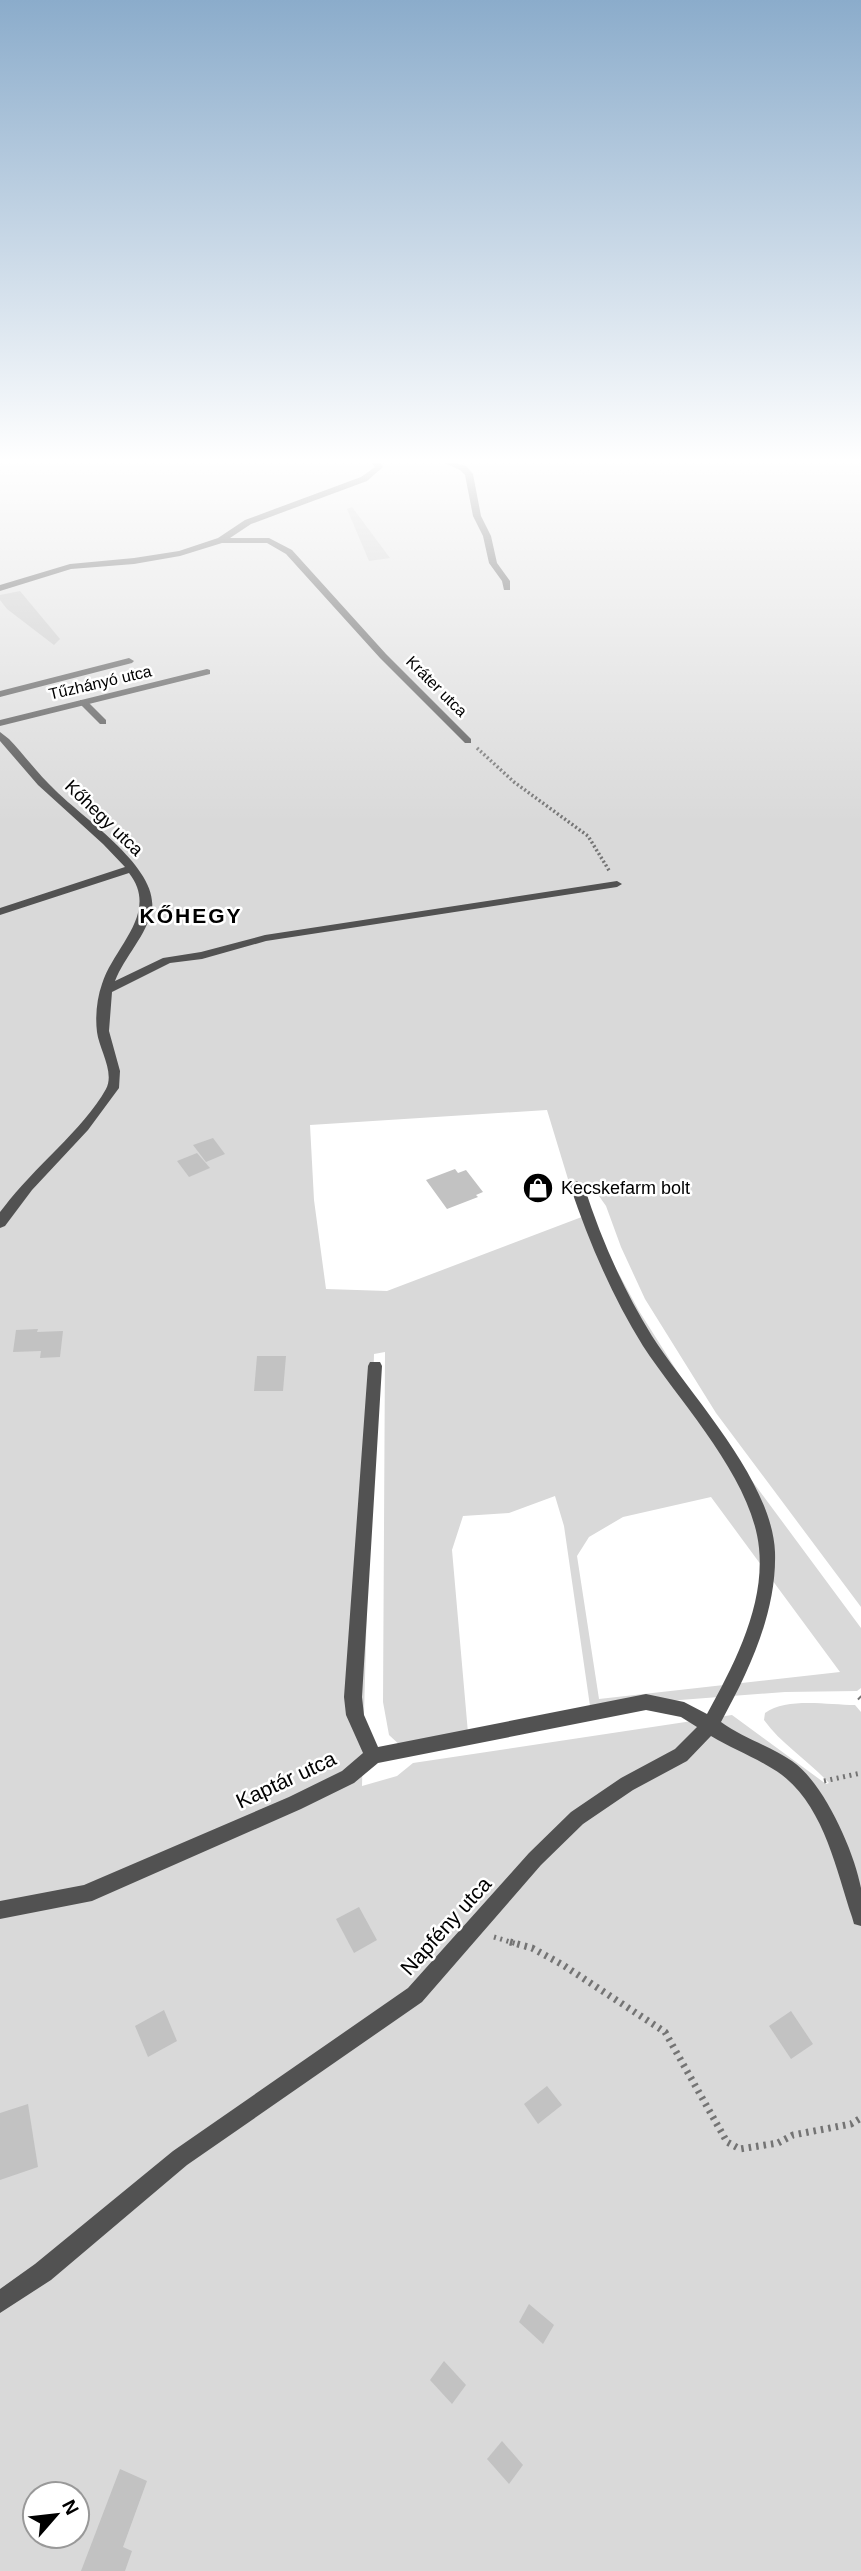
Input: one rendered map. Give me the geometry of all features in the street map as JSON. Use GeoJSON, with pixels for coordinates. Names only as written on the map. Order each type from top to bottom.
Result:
{"type":"FeatureCollection","features":[{"type":"Feature","properties":{"kind":"street","name":"Kráter utca"},"geometry":{"type":"LineString","coordinates":[[317,583],[383,656],[468,741]]}},
{"type":"Feature","properties":{"kind":"street"},"geometry":{"type":"LineString","coordinates":[[506,583],[507,588]]}},
{"type":"Feature","properties":{"kind":"street"},"geometry":{"type":"LineString","coordinates":[[0,694],[129,661]]}},
{"type":"Feature","properties":{"kind":"street","name":"Tűzhányó utca"},"geometry":{"type":"LineString","coordinates":[[0,723],[207,671]]}},
{"type":"Feature","properties":{"kind":"street"},"geometry":{"type":"LineString","coordinates":[[83,702],[103,722]]}},
{"type":"Feature","properties":{"kind":"street","name":"Kőhegy utca"},"geometry":{"type":"LineString","coordinates":[[0,735],[43,784],[132,868],[148,893],[146,909],[116,964],[106,990],[102,1019],[104,1042],[113,1066],[113,1088],[79,1132],[39,1173],[0,1223]]}},
{"type":"Feature","properties":{"kind":"street"},"geometry":{"type":"LineString","coordinates":[[0,912],[132,868]]}},
{"type":"Feature","properties":{"kind":"street"},"geometry":{"type":"LineString","coordinates":[[106,990],[167,960],[202,955],[265,938],[617,884]]}},
{"type":"Feature","properties":{"kind":"street","name":"Napfény utca"},"geometry":{"type":"LineString","coordinates":[[0,2302],[43,2272],[180,2158],[415,1995],[535,1859],[577,1818],[627,1784],[681,1755],[710,1726],[743,1664],[757,1620],[765,1579],[763,1525],[751,1497],[634,1320],[606,1261],[577,1186]]}},
{"type":"Feature","properties":{"kind":"street"},"geometry":{"type":"LineString","coordinates":[[374,1366],[353,1697],[355,1715],[373,1756],[646,1702],[684,1710],[731,1740],[788,1769],[809,1789],[824,1814],[861,1917]]}},
{"type":"Feature","properties":{"kind":"street","name":"Kaptár utca"},"geometry":{"type":"LineString","coordinates":[[0,1910],[85,1894],[306,1798],[348,1777],[373,1756]]}},
{"type":"Feature","properties":{"kind":"path"},"geometry":{"type":"LineString","coordinates":[[468,741],[514,782],[588,836],[617,884]]}},
{"type":"Feature","properties":{"kind":"path"},"geometry":{"type":"LineString","coordinates":[[809,1789],[831,1778],[861,1773]]}},
{"type":"Feature","properties":{"kind":"path"},"geometry":{"type":"LineString","coordinates":[[475,1930],[532,1948],[564,1965],[665,2032],[727,2143],[740,2149],[778,2143],[793,2135],[851,2124],[861,2118]]}},
{"type":"Feature","properties":{"kind":"shaded area"},"geometry":{"type":"Polygon","coordinates":[[[0,583],[861,583],[861,1607],[716,1413],[645,1299],[606,1206],[592,1186],[571,1189],[547,1110],[310,1125],[314,1200],[326,1289],[387,1291],[587,1215],[639,1311],[713,1428],[861,1628],[861,1688],[857,1691],[785,1692],[680,1700],[591,1713],[564,1526],[555,1496],[509,1513],[463,1516],[452,1550],[468,1733],[402,1747],[389,1735],[383,1702],[385,1352],[374,1354],[362,1786],[397,1776],[413,1763],[732,1715],[826,1784],[829,1783],[771,1729],[764,1720],[765,1713],[796,1703],[855,1705],[861,1712],[861,2571],[0,2571],[0,583]],[[711,1497],[623,1517],[589,1537],[577,1556],[599,1699],[840,1672],[711,1497]]]}},
{"type":"Feature","properties":{"kind":"building"},"geometry":{"type":"Polygon","coordinates":[[[20,591],[60,639],[54,645],[7,609],[0,600],[0,595],[20,591]]]}},
{"type":"Feature","properties":{"kind":"building"},"geometry":{"type":"Polygon","coordinates":[[[213,1138],[225,1154],[206,1162],[193,1145],[213,1138]]]}},
{"type":"Feature","properties":{"kind":"building"},"geometry":{"type":"Polygon","coordinates":[[[197,1153],[210,1168],[189,1177],[177,1161],[197,1153]]]}},
{"type":"Feature","properties":{"kind":"building"},"geometry":{"type":"Polygon","coordinates":[[[455,1169],[458,1173],[466,1170],[483,1192],[476,1195],[478,1197],[447,1209],[426,1180],[455,1169]]]}},
{"type":"Feature","properties":{"kind":"building"},"geometry":{"type":"Polygon","coordinates":[[[38,1329],[37,1332],[63,1331],[60,1357],[40,1358],[41,1351],[13,1352],[16,1330],[38,1329]]]}},
{"type":"Feature","properties":{"kind":"building"},"geometry":{"type":"Polygon","coordinates":[[[257,1356],[286,1356],[283,1391],[254,1391],[257,1356]]]}},
{"type":"Feature","properties":{"kind":"building"},"geometry":{"type":"Polygon","coordinates":[[[359,1907],[377,1940],[354,1953],[336,1919],[359,1907]]]}},
{"type":"Feature","properties":{"kind":"building"},"geometry":{"type":"Polygon","coordinates":[[[164,2010],[177,2041],[148,2057],[135,2026],[164,2010]]]}},
{"type":"Feature","properties":{"kind":"building"},"geometry":{"type":"Polygon","coordinates":[[[791,2011],[813,2044],[791,2059],[769,2026],[791,2011]]]}},
{"type":"Feature","properties":{"kind":"building"},"geometry":{"type":"Polygon","coordinates":[[[547,2086],[562,2105],[538,2124],[524,2104],[547,2086]]]}},
{"type":"Feature","properties":{"kind":"building"},"geometry":{"type":"Polygon","coordinates":[[[28,2104],[38,2167],[0,2180],[0,2113],[28,2104]]]}},
{"type":"Feature","properties":{"kind":"building"},"geometry":{"type":"Polygon","coordinates":[[[529,2304],[554,2325],[543,2344],[519,2322],[529,2304]]]}},
{"type":"Feature","properties":{"kind":"building"},"geometry":{"type":"Polygon","coordinates":[[[444,2361],[466,2385],[452,2404],[430,2380],[444,2361]]]}},
{"type":"Feature","properties":{"kind":"building"},"geometry":{"type":"Polygon","coordinates":[[[502,2441],[523,2465],[509,2484],[487,2459],[502,2441]]]}},
{"type":"Feature","properties":{"kind":"building"},"geometry":{"type":"Polygon","coordinates":[[[120,2469],[147,2481],[123,2547],[132,2551],[125,2571],[81,2571],[120,2469]]]}},
{"type":"Feature","properties":{"kind":"place","name":"Kecskefarm bolt"},"geometry":{"type":"Point","coordinates":[538,1188]}},
{"type":"Feature","properties":{"kind":"district","name":"KŐHEGY"},"geometry":{"type":"Point","coordinates":[191,916]}}]}
